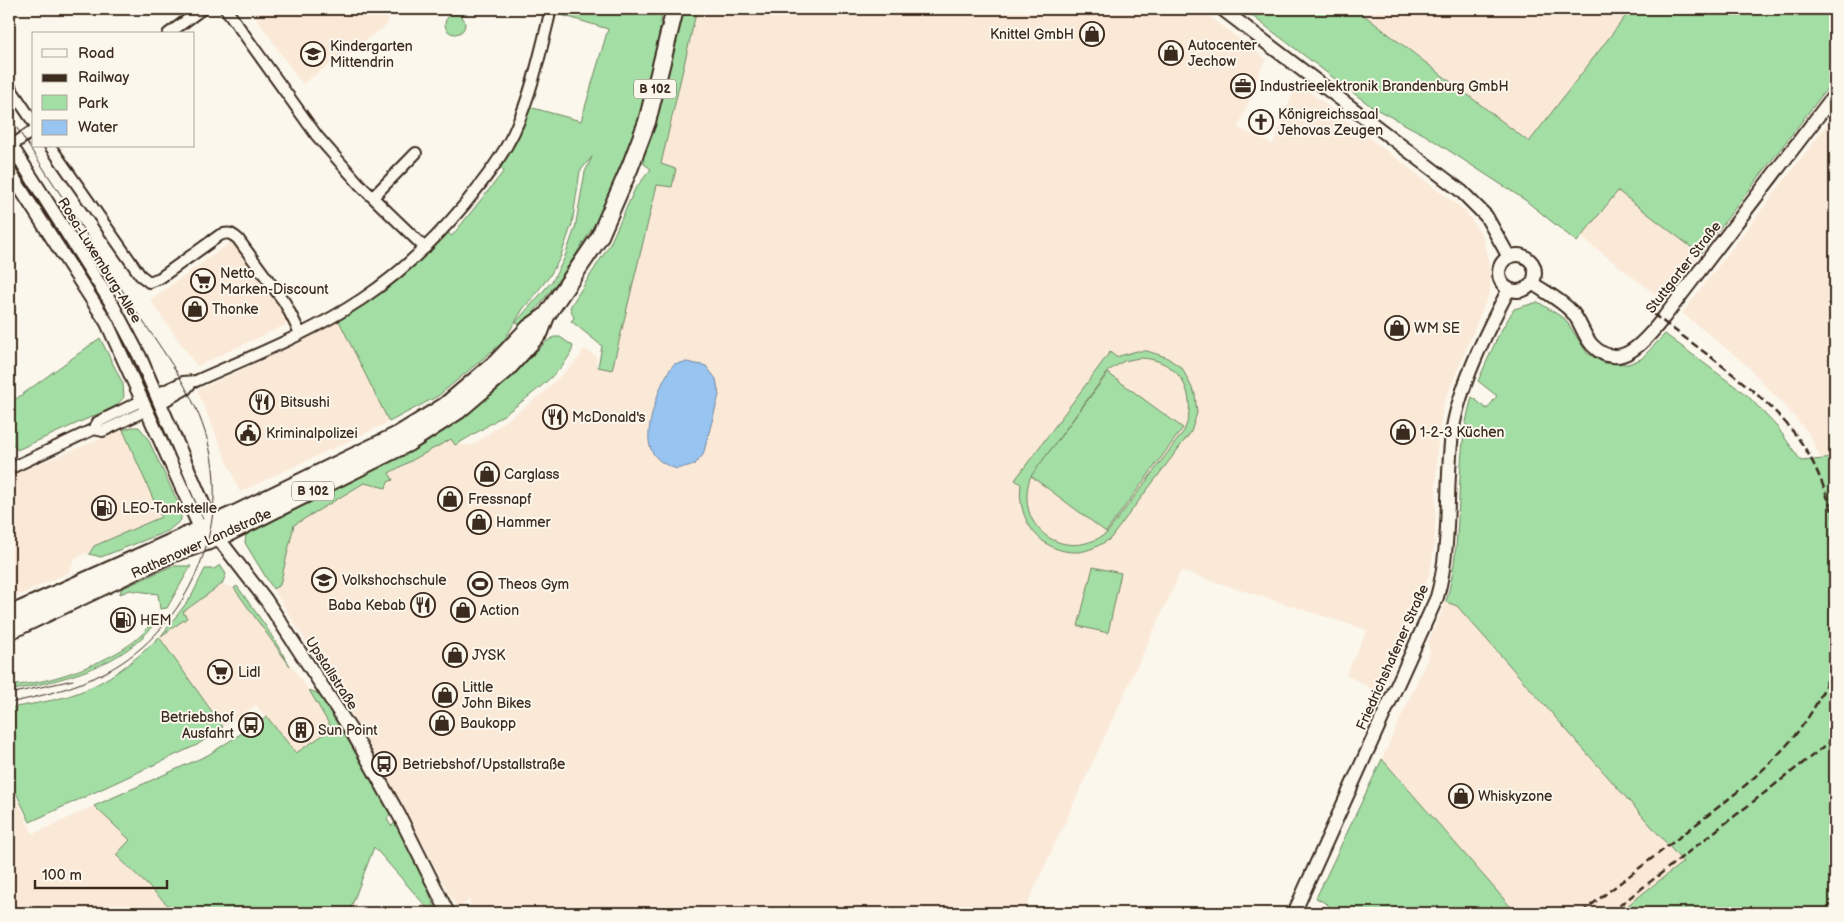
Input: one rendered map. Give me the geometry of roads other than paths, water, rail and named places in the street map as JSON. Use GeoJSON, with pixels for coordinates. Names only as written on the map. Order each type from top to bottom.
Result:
{"type":"FeatureCollection","features":[{"type":"Feature","properties":{"kind":"main road","name":"Rathenower Landstraße"},"geometry":{"type":"LineString","coordinates":[[9,615],[210,530],[408,443],[459,410],[506,370],[540,332],[546,316],[600,238],[647,122],[674,9]]}},
{"type":"Feature","properties":{"kind":"main road","name":"Rathenower Landstraße"},"geometry":{"type":"LineString","coordinates":[[9,631],[172,554],[210,530]]}},
{"type":"Feature","properties":{"kind":"street"},"geometry":{"type":"LineString","coordinates":[[171,32],[202,9]]}},
{"type":"Feature","properties":{"kind":"street"},"geometry":{"type":"LineString","coordinates":[[226,9],[317,136],[372,197],[425,248]]}},
{"type":"Feature","properties":{"kind":"street"},"geometry":{"type":"LineString","coordinates":[[9,468],[94,429],[103,431],[145,405],[186,389],[191,383],[300,334],[363,298],[425,248],[454,217],[500,158],[525,106],[551,9]]}},
{"type":"Feature","properties":{"kind":"street"},"geometry":{"type":"LineString","coordinates":[[1222,9],[1462,190],[1486,216],[1509,257]]}},
{"type":"Feature","properties":{"kind":"street"},"geometry":{"type":"LineString","coordinates":[[9,86],[32,120]]}},
{"type":"Feature","properties":{"kind":"street","name":"Stuttgarter Straße"},"geometry":{"type":"LineString","coordinates":[[1532,283],[1571,311],[1587,337],[1599,350],[1618,355],[1638,348],[1665,316],[1835,94]]}},
{"type":"Feature","properties":{"kind":"street"},"geometry":{"type":"LineString","coordinates":[[9,145],[32,131]]}},
{"type":"Feature","properties":{"kind":"street","name":"Rosa-Luxemburg-Allee"},"geometry":{"type":"LineString","coordinates":[[9,145],[112,304],[140,357],[159,399],[210,530]]}},
{"type":"Feature","properties":{"kind":"street","name":"Rosa-Luxemburg-Allee"},"geometry":{"type":"LineString","coordinates":[[51,148],[142,277],[149,282],[160,278],[227,232],[238,238],[285,303],[300,334]]}},
{"type":"Feature","properties":{"kind":"street"},"geometry":{"type":"LineString","coordinates":[[372,197],[416,153]]}},
{"type":"Feature","properties":{"kind":"street","name":"Rosa-Luxemburg-Allee"},"geometry":{"type":"LineString","coordinates":[[9,171],[107,323],[145,405],[210,530]]}},
{"type":"Feature","properties":{"kind":"street"},"geometry":{"type":"LineString","coordinates":[[1520,256],[1530,261],[1534,272],[1532,283],[1522,290],[1509,289],[1502,283],[1499,273],[1502,264],[1509,257],[1520,256]]}},
{"type":"Feature","properties":{"kind":"street","name":"Friedrichshafener Straße"},"geometry":{"type":"LineString","coordinates":[[1294,913],[1437,597],[1445,564],[1448,537],[1450,460],[1457,411],[1468,380],[1509,289]]}},
{"type":"Feature","properties":{"kind":"street","name":"Upstallstraße"},"geometry":{"type":"LineString","coordinates":[[210,530],[266,600],[354,735],[399,815],[448,913]]}},
{"type":"Feature","properties":{"kind":"water"},"geometry":{"type":"Polygon","coordinates":[[[687,362],[706,366],[716,379],[719,395],[703,455],[695,464],[677,469],[666,465],[653,453],[650,446],[649,430],[653,410],[667,375],[674,364],[687,362]]]}},
{"type":"Feature","properties":{"kind":"tram line"},"geometry":{"type":"LineString","coordinates":[[9,116],[182,381],[199,415],[205,432],[213,466],[214,501],[209,536],[198,569],[182,600],[161,629],[135,653],[106,672],[58,691],[9,703]]}},
{"type":"Feature","properties":{"kind":"tram line"},"geometry":{"type":"LineString","coordinates":[[9,694],[73,680]]}},
{"type":"Feature","properties":{"kind":"railway"},"geometry":{"type":"LineString","coordinates":[[1653,314],[1730,372],[1784,421],[1798,438],[1815,467],[1835,521]]}},
{"type":"Feature","properties":{"kind":"railway"},"geometry":{"type":"LineString","coordinates":[[1581,913],[1736,793],[1779,754],[1813,709],[1826,683],[1835,655]]}},
{"type":"Feature","properties":{"kind":"railway"},"geometry":{"type":"LineString","coordinates":[[1610,913],[1835,738]]}},
{"type":"Feature","properties":{"kind":"place","name":"Knittel GmbH"},"geometry":{"type":"Point","coordinates":[1092,34]}},
{"type":"Feature","properties":{"kind":"place","name":"Autocenter Jechow"},"geometry":{"type":"Point","coordinates":[1171,53]}},
{"type":"Feature","properties":{"kind":"place","name":"Kindergarten Mittendrin"},"geometry":{"type":"Point","coordinates":[313,54]}},
{"type":"Feature","properties":{"kind":"place","name":"Industrieelektronik Brandenburg GmbH"},"geometry":{"type":"Point","coordinates":[1243,86]}},
{"type":"Feature","properties":{"kind":"place","name":"Königreichssaal Jehovas Zeugen"},"geometry":{"type":"Point","coordinates":[1261,122]}},
{"type":"Feature","properties":{"kind":"place","name":"Netto Marken-Discount"},"geometry":{"type":"Point","coordinates":[203,281]}},
{"type":"Feature","properties":{"kind":"place","name":"Thonke"},"geometry":{"type":"Point","coordinates":[195,309]}},
{"type":"Feature","properties":{"kind":"place","name":"WM SE"},"geometry":{"type":"Point","coordinates":[1397,328]}},
{"type":"Feature","properties":{"kind":"place","name":"Bitsushi"},"geometry":{"type":"Point","coordinates":[262,402]}},
{"type":"Feature","properties":{"kind":"place","name":"McDonald's"},"geometry":{"type":"Point","coordinates":[555,417]}},
{"type":"Feature","properties":{"kind":"place","name":"1-2-3 Küchen"},"geometry":{"type":"Point","coordinates":[1403,432]}},
{"type":"Feature","properties":{"kind":"place","name":"Kriminalpolizei"},"geometry":{"type":"Point","coordinates":[248,433]}},
{"type":"Feature","properties":{"kind":"place","name":"Carglass"},"geometry":{"type":"Point","coordinates":[487,474]}},
{"type":"Feature","properties":{"kind":"place","name":"Fressnapf"},"geometry":{"type":"Point","coordinates":[450,499]}},
{"type":"Feature","properties":{"kind":"place","name":"LEO-Tankstelle"},"geometry":{"type":"Point","coordinates":[104,508]}},
{"type":"Feature","properties":{"kind":"place","name":"Hammer"},"geometry":{"type":"Point","coordinates":[479,522]}},
{"type":"Feature","properties":{"kind":"place","name":"Volkshochschule"},"geometry":{"type":"Point","coordinates":[324,580]}},
{"type":"Feature","properties":{"kind":"place","name":"Theos Gym"},"geometry":{"type":"Point","coordinates":[480,584]}},
{"type":"Feature","properties":{"kind":"place","name":"Baba Kebab"},"geometry":{"type":"Point","coordinates":[423,605]}},
{"type":"Feature","properties":{"kind":"place","name":"Action"},"geometry":{"type":"Point","coordinates":[463,610]}},
{"type":"Feature","properties":{"kind":"place","name":"HEM"},"geometry":{"type":"Point","coordinates":[123,620]}},
{"type":"Feature","properties":{"kind":"place","name":"JYSK"},"geometry":{"type":"Point","coordinates":[455,655]}},
{"type":"Feature","properties":{"kind":"place","name":"Lidl"},"geometry":{"type":"Point","coordinates":[220,672]}},
{"type":"Feature","properties":{"kind":"place","name":"Little John Bikes"},"geometry":{"type":"Point","coordinates":[445,695]}},
{"type":"Feature","properties":{"kind":"place","name":"Baukopp"},"geometry":{"type":"Point","coordinates":[442,723]}},
{"type":"Feature","properties":{"kind":"place","name":"Betriebshof Ausfahrt"},"geometry":{"type":"Point","coordinates":[251,725]}},
{"type":"Feature","properties":{"kind":"place","name":"Sun Point"},"geometry":{"type":"Point","coordinates":[301,730]}},
{"type":"Feature","properties":{"kind":"place","name":"Betriebshof/Upstallstraße"},"geometry":{"type":"Point","coordinates":[384,764]}},
{"type":"Feature","properties":{"kind":"place","name":"Whiskyzone"},"geometry":{"type":"Point","coordinates":[1461,796]}}]}
